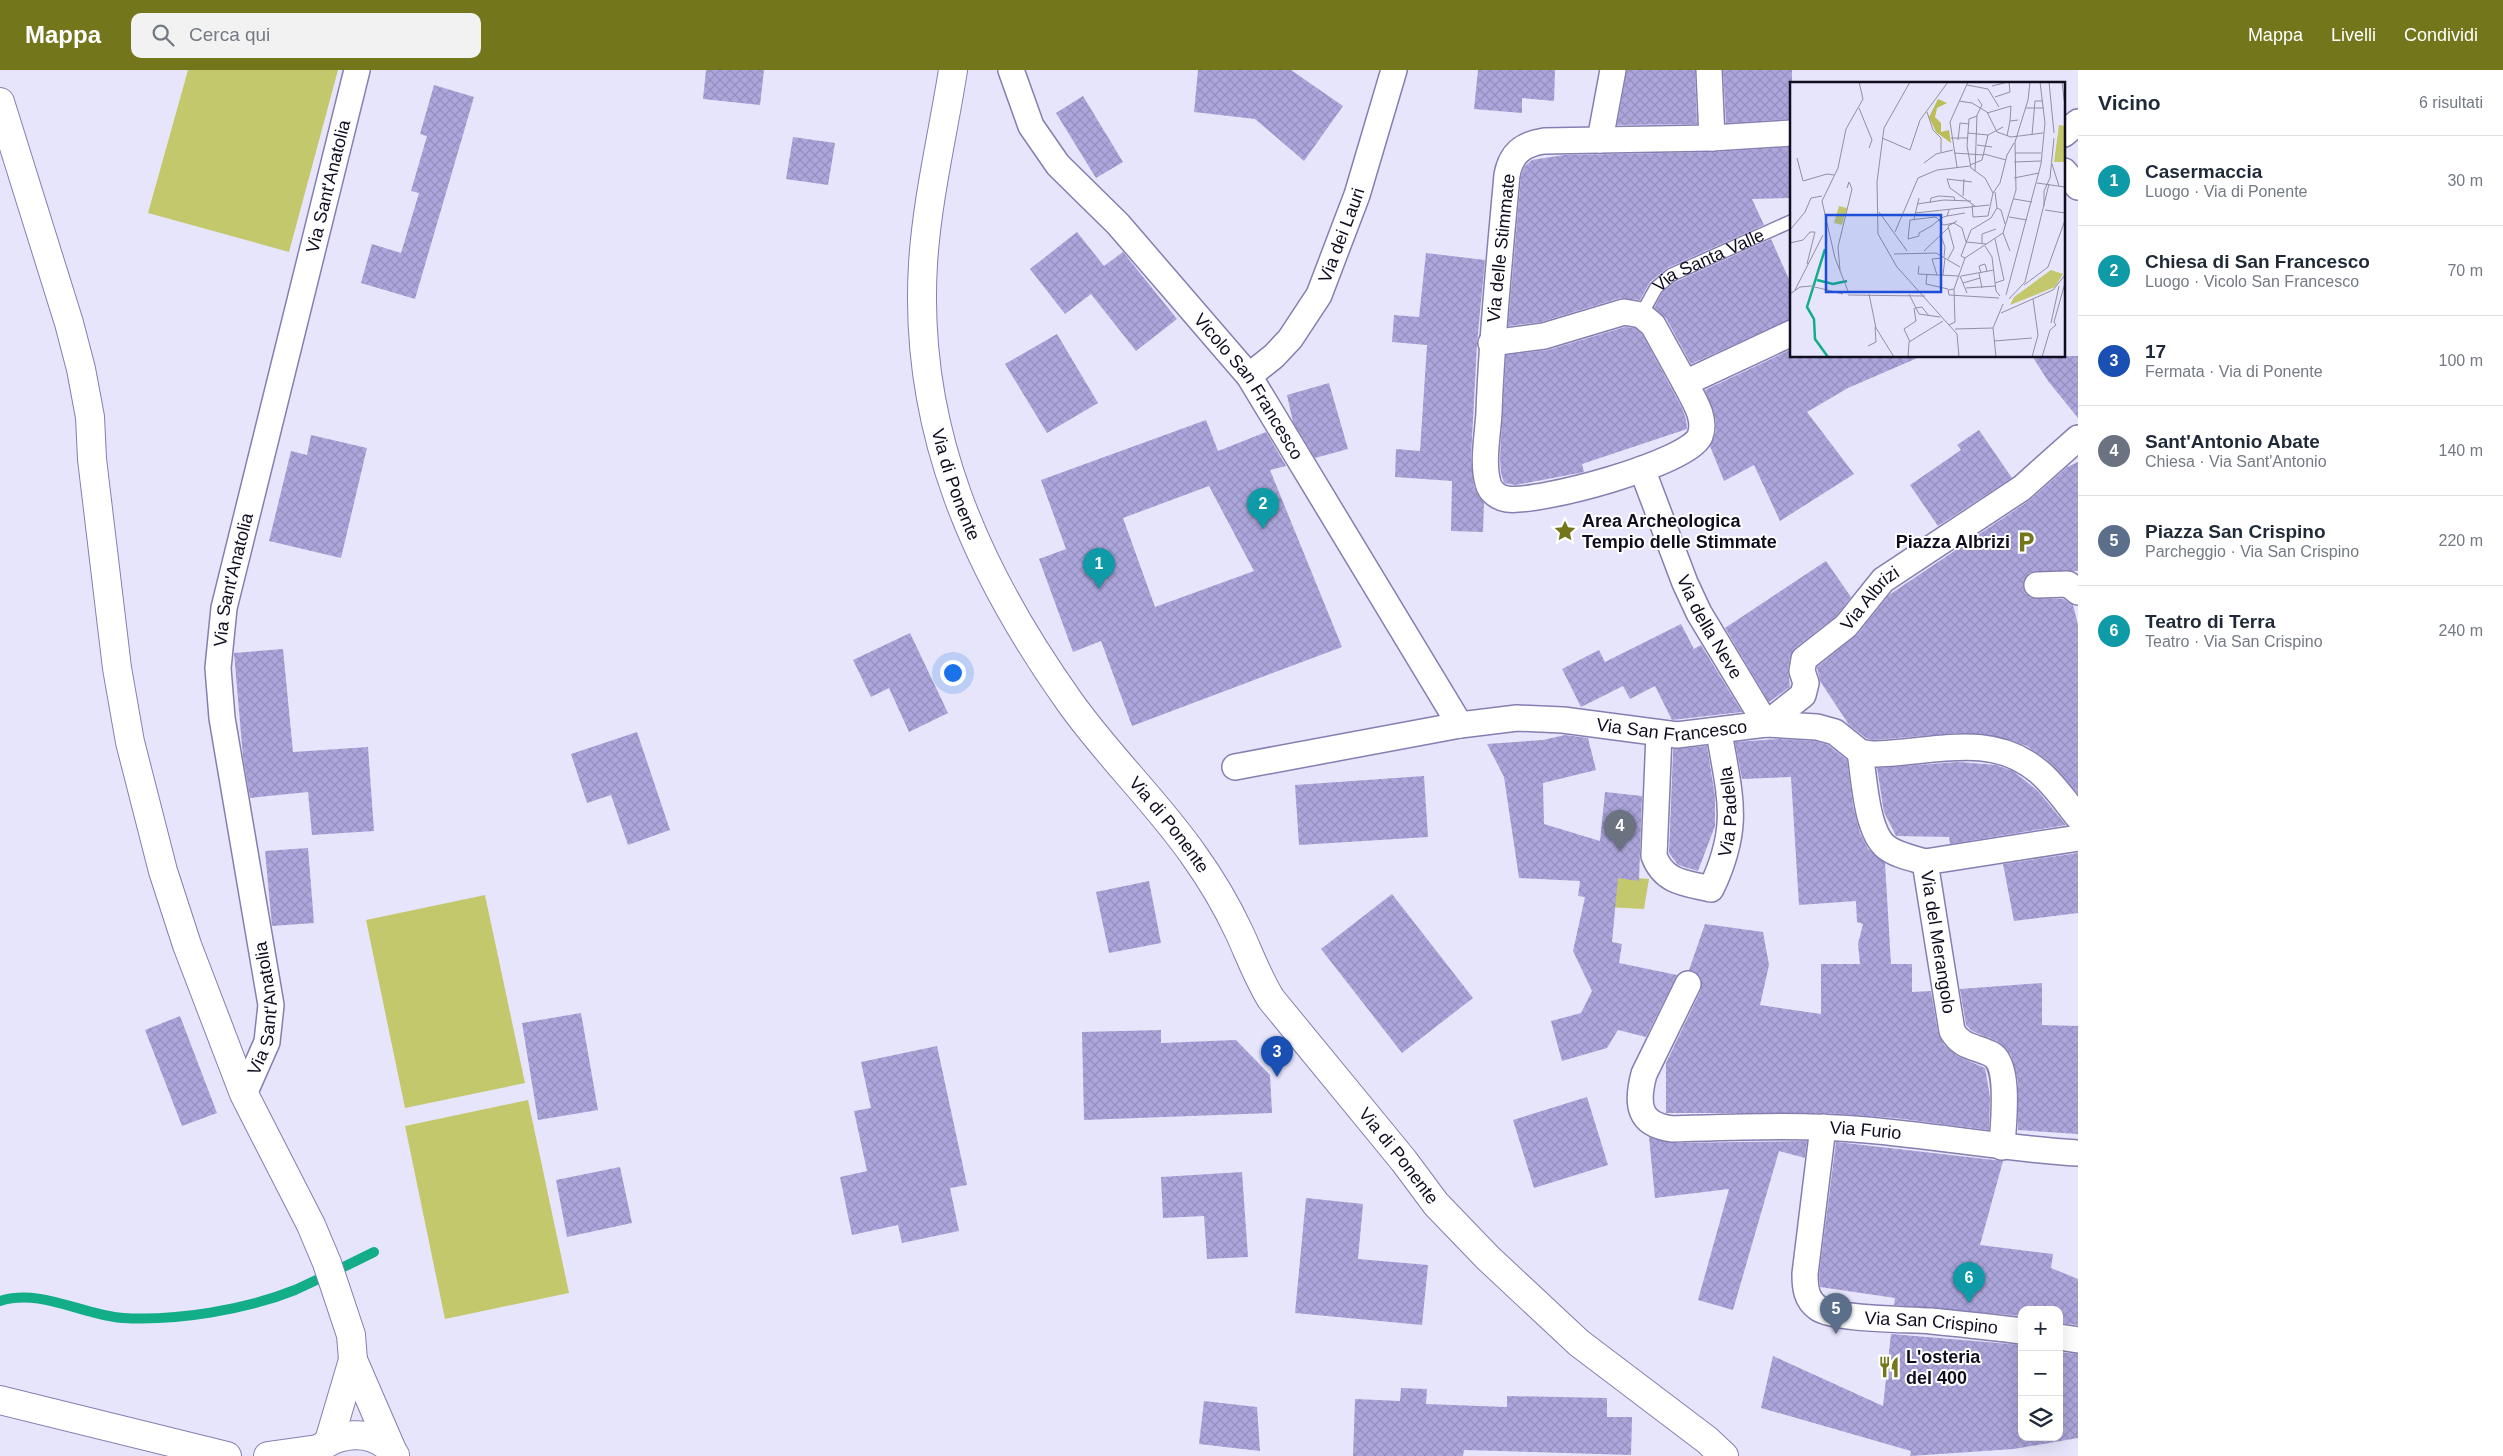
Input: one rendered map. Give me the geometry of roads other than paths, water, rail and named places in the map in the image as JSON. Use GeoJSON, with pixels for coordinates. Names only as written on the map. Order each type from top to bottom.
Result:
{"type":"FeatureCollection","features":[{"type":"Feature","properties":{"kind":"main road","name":"Via di Ponente"},"geometry":{"type":"LineString","coordinates":[[953,70],[925,248],[922,311],[934,411],[949,472],[969,528],[996,588],[1023,633],[1070,703],[1202,866],[1233,920],[1263,988],[1279,1011],[1404,1161],[1436,1204],[1511,1281],[1579,1343],[1714,1451]]}},
{"type":"Feature","properties":{"kind":"main road","name":"Via Sant'Anatolia"},"geometry":{"type":"LineString","coordinates":[[0,102],[66,314],[81,370],[90,417],[92,459],[106,585],[130,742],[154,837],[187,945],[244,1094],[311,1225],[340,1300],[351,1335],[353,1360],[394,1453]]}},
{"type":"Feature","properties":{"kind":"main road","name":"Via Sant'Anatolia"},"geometry":{"type":"LineString","coordinates":[[320,1449],[353,1360]]}},
{"type":"Feature","properties":{"kind":"main road"},"geometry":{"type":"LineString","coordinates":[[0,1400],[227,1456]]}},
{"type":"Feature","properties":{"kind":"main road"},"geometry":{"type":"LineString","coordinates":[[268,1456],[320,1449],[356,1434],[375,1439],[394,1453]]}},
{"type":"Feature","properties":{"kind":"street","name":"Via Sant'Anatolia"},"geometry":{"type":"LineString","coordinates":[[244,1094],[267,1042],[271,1005],[222,718],[218,668],[220,636],[224,608],[357,70]]}},
{"type":"Feature","properties":{"kind":"street","name":"Vicolo San Francesco"},"geometry":{"type":"LineString","coordinates":[[1011,70],[1031,126],[1058,165],[1118,224],[1249,376],[1460,725]]}},
{"type":"Feature","properties":{"kind":"street","name":"Via dei Lauri"},"geometry":{"type":"LineString","coordinates":[[1249,376],[1274,356],[1290,339],[1302,324],[1319,295],[1357,195],[1394,70]]}},
{"type":"Feature","properties":{"kind":"street"},"geometry":{"type":"LineString","coordinates":[[1600,140],[1613,70]]}},
{"type":"Feature","properties":{"kind":"street"},"geometry":{"type":"LineString","coordinates":[[1709,70],[1712,138]]}},
{"type":"Feature","properties":{"kind":"street"},"geometry":{"type":"LineString","coordinates":[[2066,132],[2078,122]]}},
{"type":"Feature","properties":{"kind":"street","name":"Via delle Stimmate"},"geometry":{"type":"LineString","coordinates":[[1642,469],[1591,486],[1510,500],[1500,497],[1492,491],[1488,484],[1491,344],[1507,175],[1512,158],[1518,150],[1544,141],[1712,138],[1790,133]]}},
{"type":"Feature","properties":{"kind":"street"},"geometry":{"type":"LineString","coordinates":[[2066,173],[2078,188]]}},
{"type":"Feature","properties":{"kind":"street","name":"Via Santa Valle"},"geometry":{"type":"LineString","coordinates":[[1491,344],[1558,333],[1615,314],[1633,312],[1642,315],[1653,325],[1685,383]]}},
{"type":"Feature","properties":{"kind":"street"},"geometry":{"type":"LineString","coordinates":[[1642,469],[1686,451],[1700,438],[1702,420],[1685,383],[1790,334]]}},
{"type":"Feature","properties":{"kind":"street","name":"Via Albrizi"},"geometry":{"type":"LineString","coordinates":[[1766,724],[1803,695],[1806,684],[1802,671],[1804,659],[1846,626],[1883,580],[2022,488],[2078,438]]}},
{"type":"Feature","properties":{"kind":"street","name":"Via della Neve"},"geometry":{"type":"LineString","coordinates":[[1642,469],[1685,583],[1699,613],[1766,724]]}},
{"type":"Feature","properties":{"kind":"street"},"geometry":{"type":"LineString","coordinates":[[2037,586],[2068,584],[2078,592]]}},
{"type":"Feature","properties":{"kind":"street","name":"Via San Francesco"},"geometry":{"type":"LineString","coordinates":[[1235,767],[1460,725],[1503,719],[1534,718],[1563,720],[1677,736],[1719,732],[1766,724],[1828,729],[1844,737],[1860,752]]}},
{"type":"Feature","properties":{"kind":"street","name":"Via Padella"},"geometry":{"type":"LineString","coordinates":[[1659,734],[1654,856],[1663,873],[1669,877],[1711,889],[1724,860],[1732,821],[1719,732]]}},
{"type":"Feature","properties":{"kind":"street"},"geometry":{"type":"LineString","coordinates":[[1925,862],[1889,849],[1877,835],[1871,819],[1860,752],[1884,754],[1965,746],[2004,752],[2021,759],[2038,770],[2078,817]]}},
{"type":"Feature","properties":{"kind":"street","name":"Via del Merangolo"},"geometry":{"type":"LineString","coordinates":[[2002,1147],[2002,1067],[1993,1054],[1962,1043],[1952,1031],[1925,862],[2078,838]]}},
{"type":"Feature","properties":{"kind":"street","name":"Via Furio"},"geometry":{"type":"LineString","coordinates":[[1688,984],[1644,1074],[1639,1095],[1640,1107],[1645,1117],[1652,1123],[1674,1129],[1823,1127],[1890,1132],[2002,1147],[2078,1153]]}},
{"type":"Feature","properties":{"kind":"street","name":"Via San Crispino"},"geometry":{"type":"LineString","coordinates":[[1823,1127],[1805,1274],[1806,1292],[1812,1302],[1819,1309],[1837,1314],[2018,1331]]}},
{"type":"Feature","properties":{"kind":"street"},"geometry":{"type":"LineString","coordinates":[[2063,1338],[2078,1340]]}},
{"type":"Feature","properties":{"kind":"lane","name":"Via Santa Valle"},"geometry":{"type":"LineString","coordinates":[[1642,315],[1656,288],[1671,275],[1790,222]]}},
{"type":"Feature","properties":{"kind":"waterway"},"geometry":{"type":"LineString","coordinates":[[0,1301],[15,1298],[46,1300],[123,1318],[188,1316],[233,1308],[275,1297],[295,1290],[374,1252]]}},
{"type":"Feature","properties":{"kind":"place","name":"Chiesa di San Francesco"},"geometry":{"type":"Point","coordinates":[1263,529]}},
{"type":"Feature","properties":{"kind":"place","name":"Area Archeologica Tempio delle Stimmate"},"geometry":{"type":"Point","coordinates":[1565,531]}},
{"type":"Feature","properties":{"kind":"place","name":"Piazza Albrizi"},"geometry":{"type":"Point","coordinates":[2026,542]}},
{"type":"Feature","properties":{"kind":"place","name":"Casermaccia"},"geometry":{"type":"Point","coordinates":[1099,589]}},
{"type":"Feature","properties":{"kind":"place","name":"Sant'Antonio Abate"},"geometry":{"type":"Point","coordinates":[1620,851]}},
{"type":"Feature","properties":{"kind":"place","name":"17"},"geometry":{"type":"Point","coordinates":[1277,1077]}},
{"type":"Feature","properties":{"kind":"place","name":"Teatro di Terra"},"geometry":{"type":"Point","coordinates":[1969,1303]}},
{"type":"Feature","properties":{"kind":"place","name":"Piazza San Crispino"},"geometry":{"type":"Point","coordinates":[1836,1334]}},
{"type":"Feature","properties":{"kind":"place","name":"L'osteria del 400"},"geometry":{"type":"Point","coordinates":[1889,1367]}}]}
